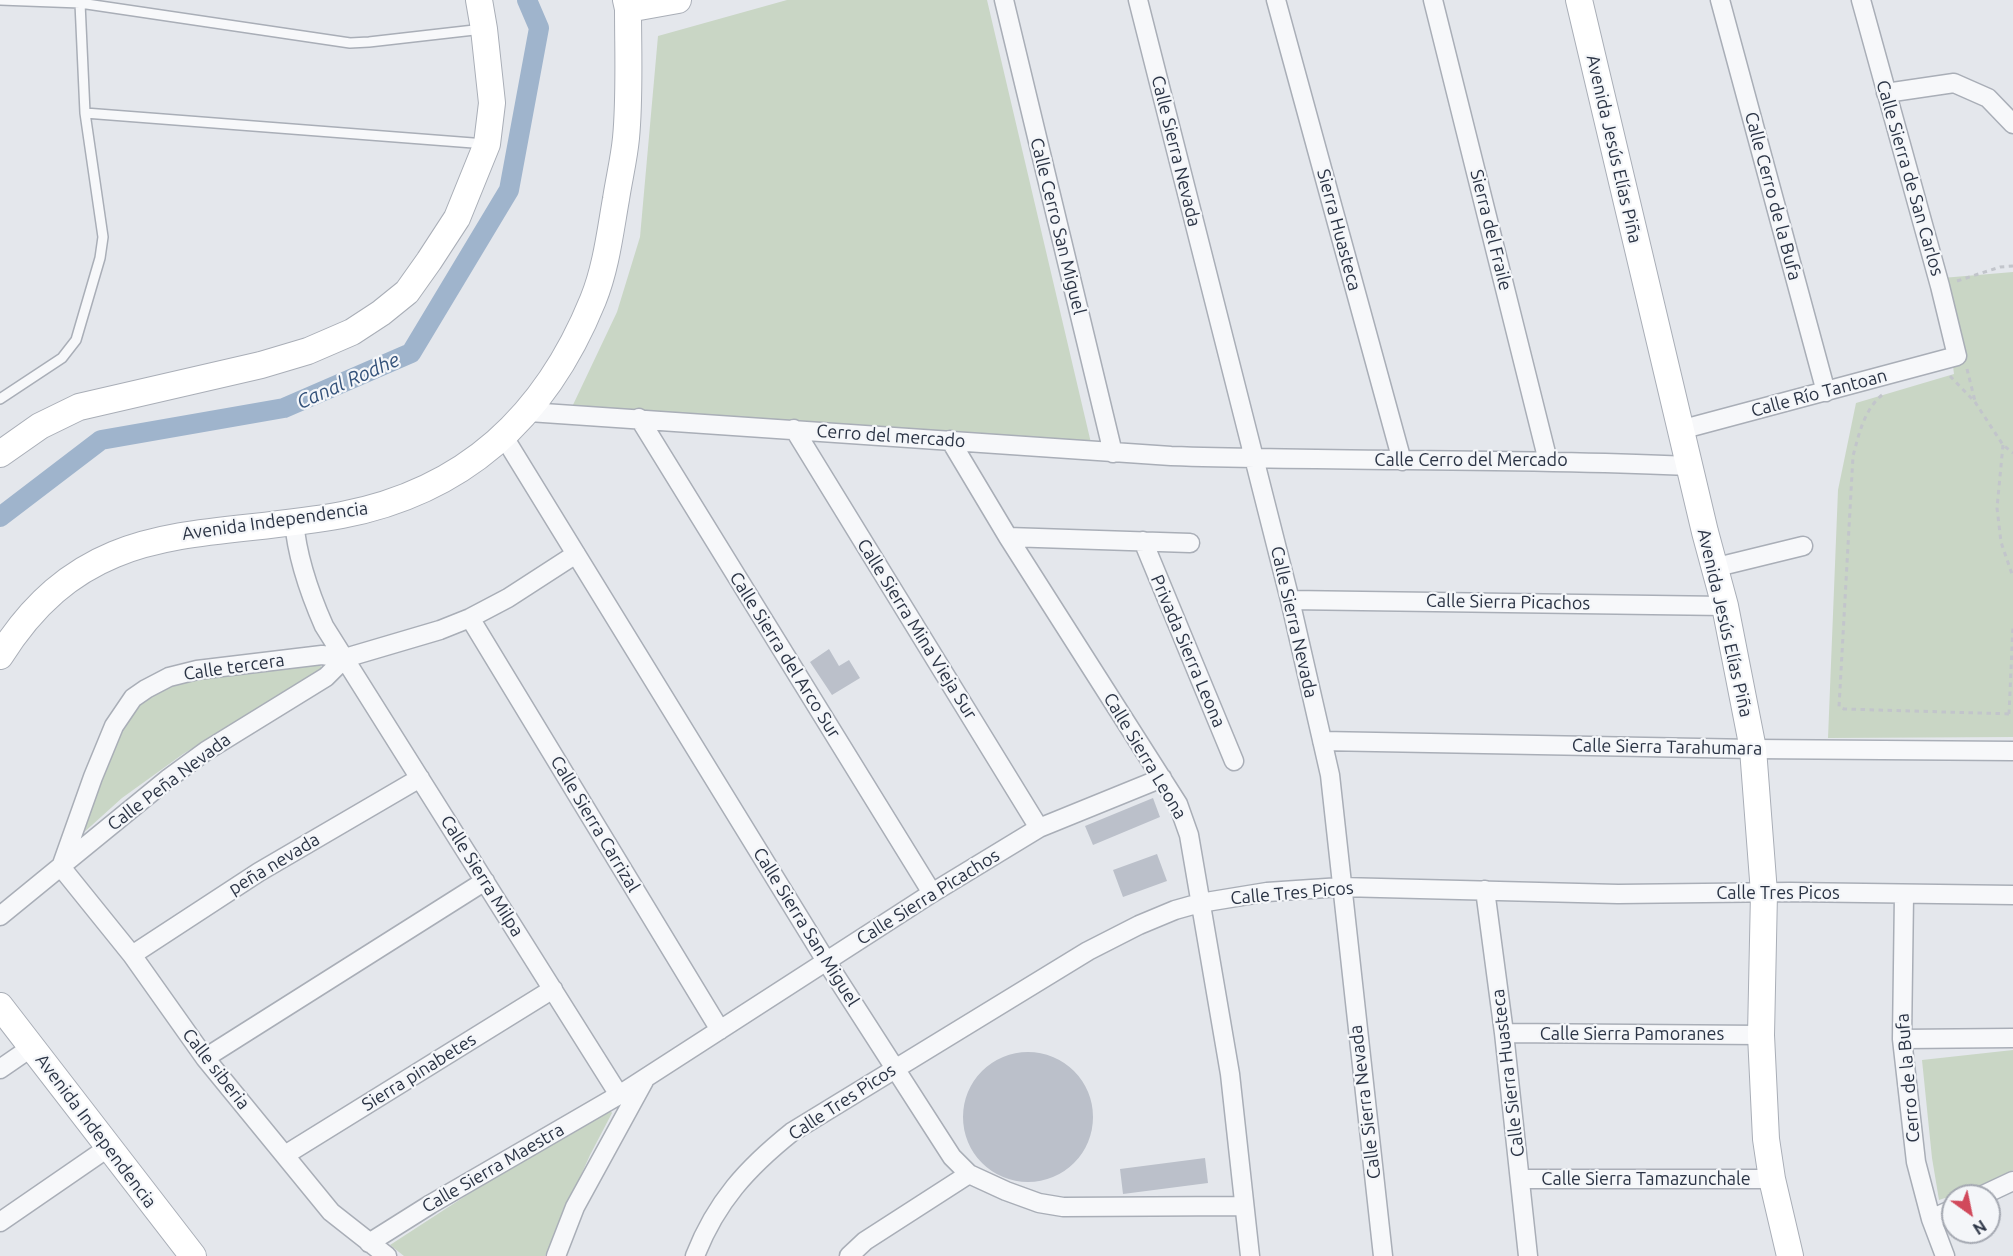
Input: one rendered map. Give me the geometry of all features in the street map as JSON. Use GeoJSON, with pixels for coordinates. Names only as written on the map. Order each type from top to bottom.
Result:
{"type":"FeatureCollection","features":[{"type":"Feature","properties":{"kind":"street"},"geometry":{"type":"LineString","coordinates":[[0,454],[40,426],[79,407],[261,365],[308,351],[352,332],[407,292],[457,218],[487,144],[492,103],[479,0]]}},
{"type":"Feature","properties":{"kind":"street"},"geometry":{"type":"LineString","coordinates":[[627,4],[678,0]]}},
{"type":"Feature","properties":{"kind":"street","name":"Calle Cerro San Miguel"},"geometry":{"type":"LineString","coordinates":[[1004,0],[1113,453]]}},
{"type":"Feature","properties":{"kind":"street","name":"Calle Sierra Nevada"},"geometry":{"type":"LineString","coordinates":[[1138,0],[1290,600],[1330,775],[1383,1256]]}},
{"type":"Feature","properties":{"kind":"street","name":"Sierra Huasteca"},"geometry":{"type":"LineString","coordinates":[[1276,0],[1402,461]]}},
{"type":"Feature","properties":{"kind":"street","name":"Sierra del Fraile"},"geometry":{"type":"LineString","coordinates":[[1433,0],[1548,461]]}},
{"type":"Feature","properties":{"kind":"street","name":"Avenida Jesús Elías Piña"},"geometry":{"type":"LineString","coordinates":[[1579,0],[1713,568],[1725,606],[1753,749],[1764,893],[1761,1035],[1766,1139],[1772,1179],[1790,1256]]}},
{"type":"Feature","properties":{"kind":"street","name":"Calle Cerro de la Bufa"},"geometry":{"type":"LineString","coordinates":[[1720,0],[1826,392]]}},
{"type":"Feature","properties":{"kind":"street","name":"Calle Sierra de San Carlos"},"geometry":{"type":"LineString","coordinates":[[1861,0],[1940,285],[1957,356]]}},
{"type":"Feature","properties":{"kind":"street","name":"Avenida Independencia"},"geometry":{"type":"LineString","coordinates":[[0,656],[16,630],[41,602],[76,575],[117,552],[161,538],[341,515],[381,506],[411,495],[460,471],[504,436],[529,412],[572,345],[593,300],[605,263],[626,138],[627,4]]}},
{"type":"Feature","properties":{"kind":"street"},"geometry":{"type":"LineString","coordinates":[[1886,93],[1954,83],[1988,98],[2013,124]]}},
{"type":"Feature","properties":{"kind":"street","name":"Calle Río Tantoan"},"geometry":{"type":"LineString","coordinates":[[1680,430],[1957,356]]}},
{"type":"Feature","properties":{"kind":"street","name":"Cerro del mercado"},"geometry":{"type":"LineString","coordinates":[[529,412],[1113,453],[1253,459]]}},
{"type":"Feature","properties":{"kind":"street","name":"Calle Sierra del Arco Sur"},"geometry":{"type":"LineString","coordinates":[[639,418],[932,893]]}},
{"type":"Feature","properties":{"kind":"street","name":"Calle Sierra Mina Vieja Sur"},"geometry":{"type":"LineString","coordinates":[[794,429],[1039,828]]}},
{"type":"Feature","properties":{"kind":"street","name":"Calle Sierra San Miguel"},"geometry":{"type":"LineString","coordinates":[[504,436],[826,961],[952,1157],[969,1174],[1039,1203],[1063,1207],[1243,1206]]}},
{"type":"Feature","properties":{"kind":"street","name":"Calle Sierra Leona"},"geometry":{"type":"LineString","coordinates":[[950,440],[1008,537],[1178,804],[1190,835],[1230,1074],[1250,1256]]}},
{"type":"Feature","properties":{"kind":"street","name":"Calle Cerro del Mercado"},"geometry":{"type":"LineString","coordinates":[[1253,459],[1548,461],[1689,466]]}},
{"type":"Feature","properties":{"kind":"street","name":"Calle Sierra Milpa"},"geometry":{"type":"LineString","coordinates":[[294,521],[296,544],[308,589],[324,626],[619,1095]]}},
{"type":"Feature","properties":{"kind":"street"},"geometry":{"type":"LineString","coordinates":[[1008,537],[1190,543]]}},
{"type":"Feature","properties":{"kind":"street","name":"Privada Sierra Leona"},"geometry":{"type":"LineString","coordinates":[[1143,541],[1234,761]]}},
{"type":"Feature","properties":{"kind":"street"},"geometry":{"type":"LineString","coordinates":[[1713,568],[1803,546]]}},
{"type":"Feature","properties":{"kind":"street"},"geometry":{"type":"LineString","coordinates":[[345,658],[440,630],[470,618],[508,598],[576,554]]}},
{"type":"Feature","properties":{"kind":"street","name":"Calle Sierra Picachos"},"geometry":{"type":"LineString","coordinates":[[1290,600],[1725,606]]}},
{"type":"Feature","properties":{"kind":"street","name":"Calle Sierra Carrizal"},"geometry":{"type":"LineString","coordinates":[[470,618],[720,1030]]}},
{"type":"Feature","properties":{"kind":"street","name":"Calle tercera"},"geometry":{"type":"LineString","coordinates":[[61,867],[114,726],[133,698],[169,677],[197,670],[322,656],[345,658]]}},
{"type":"Feature","properties":{"kind":"street","name":"Calle Peña Nevada"},"geometry":{"type":"LineString","coordinates":[[0,916],[169,778],[206,751],[326,677],[345,658]]}},
{"type":"Feature","properties":{"kind":"street","name":"Calle Sierra Tarahumara"},"geometry":{"type":"LineString","coordinates":[[1322,741],[2013,751]]}},
{"type":"Feature","properties":{"kind":"street","name":"peña nevada"},"geometry":{"type":"LineString","coordinates":[[132,955],[259,872],[420,777]]}},
{"type":"Feature","properties":{"kind":"street","name":"Calle Sierra Picachos"},"geometry":{"type":"LineString","coordinates":[[619,1095],[932,893],[1039,828],[1162,778]]}},
{"type":"Feature","properties":{"kind":"street","name":"Calle siberia"},"geometry":{"type":"LineString","coordinates":[[61,867],[132,955],[205,1058],[331,1212],[387,1256]]}},
{"type":"Feature","properties":{"kind":"street"},"geometry":{"type":"LineString","coordinates":[[205,1058],[485,881]]}},
{"type":"Feature","properties":{"kind":"street","name":"Calle Tres Picos"},"geometry":{"type":"LineString","coordinates":[[695,1256],[725,1198],[761,1157],[792,1132],[1088,951],[1139,925],[1175,910],[1200,903],[1267,892],[1341,887],[1618,894],[2013,895]]}},
{"type":"Feature","properties":{"kind":"street","name":"Calle Sierra Huasteca"},"geometry":{"type":"LineString","coordinates":[[1485,890],[1504,1033],[1528,1256]]}},
{"type":"Feature","properties":{"kind":"street","name":"Cerro de la Bufa"},"geometry":{"type":"LineString","coordinates":[[1904,895],[1902,1039],[1916,1162],[1931,1220],[1945,1256]]}},
{"type":"Feature","properties":{"kind":"street","name":"Sierra pinabetes"},"geometry":{"type":"LineString","coordinates":[[285,1155],[553,989]]}},
{"type":"Feature","properties":{"kind":"street","name":"Avenida Independencia"},"geometry":{"type":"LineString","coordinates":[[0,1006],[109,1147],[185,1254]]}},
{"type":"Feature","properties":{"kind":"street","name":"Calle Sierra Pamoranes"},"geometry":{"type":"LineString","coordinates":[[1504,1033],[1761,1035]]}},
{"type":"Feature","properties":{"kind":"street"},"geometry":{"type":"LineString","coordinates":[[1902,1039],[2013,1038]]}},
{"type":"Feature","properties":{"kind":"street"},"geometry":{"type":"LineString","coordinates":[[0,1069],[32,1047]]}},
{"type":"Feature","properties":{"kind":"street","name":"Calle Sierra Picachos"},"geometry":{"type":"LineString","coordinates":[[556,1256],[575,1207],[646,1077]]}},
{"type":"Feature","properties":{"kind":"street","name":"Calle Sierra Maestra"},"geometry":{"type":"LineString","coordinates":[[369,1243],[431,1204],[619,1095]]}},
{"type":"Feature","properties":{"kind":"street"},"geometry":{"type":"LineString","coordinates":[[0,1222],[109,1147]]}},
{"type":"Feature","properties":{"kind":"street"},"geometry":{"type":"LineString","coordinates":[[849,1256],[865,1241],[969,1174]]}},
{"type":"Feature","properties":{"kind":"street","name":"Calle Sierra Tamazunchale"},"geometry":{"type":"LineString","coordinates":[[1520,1179],[1772,1179]]}},
{"type":"Feature","properties":{"kind":"street"},"geometry":{"type":"LineString","coordinates":[[1931,1220],[1941,1215]]}},
{"type":"Feature","properties":{"kind":"lane"},"geometry":{"type":"LineString","coordinates":[[0,0],[80,3],[350,43],[484,29]]}},
{"type":"Feature","properties":{"kind":"lane"},"geometry":{"type":"LineString","coordinates":[[0,399],[62,358],[76,340],[100,258],[102,237],[85,113],[80,3]]}},
{"type":"Feature","properties":{"kind":"lane"},"geometry":{"type":"LineString","coordinates":[[85,113],[487,144]]}},
{"type":"Feature","properties":{"kind":"path"},"geometry":{"type":"LineString","coordinates":[[1940,285],[2000,267],[2013,266]]}},
{"type":"Feature","properties":{"kind":"path"},"geometry":{"type":"LineString","coordinates":[[1957,356],[1964,360],[1975,402]]}},
{"type":"Feature","properties":{"kind":"path"},"geometry":{"type":"LineString","coordinates":[[1944,374],[1951,377],[1975,402],[2003,445],[2013,453]]}},
{"type":"Feature","properties":{"kind":"path"},"geometry":{"type":"LineString","coordinates":[[1883,394],[1864,418],[1853,456],[1839,707],[2011,714],[2013,625]]}},
{"type":"Feature","properties":{"kind":"path"},"geometry":{"type":"LineString","coordinates":[[2003,445],[1997,508],[2001,542],[2013,577]]}},
{"type":"Feature","properties":{"kind":"green space"},"geometry":{"type":"Polygon","coordinates":[[[787,0],[987,0],[1091,443],[572,407],[617,312],[640,237],[658,36],[787,0]]]}},
{"type":"Feature","properties":{"kind":"green space"},"geometry":{"type":"Polygon","coordinates":[[[2013,272],[2013,737],[1828,738],[1838,490],[1856,403],[1954,374],[1942,278],[2013,272]]]}},
{"type":"Feature","properties":{"kind":"green space"},"geometry":{"type":"Polygon","coordinates":[[[318,662],[323,670],[183,754],[122,798],[81,835],[104,760],[140,701],[174,684],[318,662]]]}},
{"type":"Feature","properties":{"kind":"green space"},"geometry":{"type":"Polygon","coordinates":[[[2013,1050],[2013,1170],[1984,1184],[1941,1184],[1941,1199],[1939,1200],[1932,1158],[1922,1060],[2013,1050]]]}},
{"type":"Feature","properties":{"kind":"green space"},"geometry":{"type":"Polygon","coordinates":[[[608,1107],[612,1113],[590,1155],[545,1256],[404,1256],[390,1245],[530,1154],[608,1107]]]}},
{"type":"Feature","properties":{"kind":"building"},"geometry":{"type":"Polygon","coordinates":[[[829,649],[839,666],[849,660],[860,678],[832,695],[810,662],[829,649]]]}},
{"type":"Feature","properties":{"kind":"building"},"geometry":{"type":"Polygon","coordinates":[[[1153,798],[1160,817],[1093,845],[1085,826],[1153,798]]]}},
{"type":"Feature","properties":{"kind":"building"},"geometry":{"type":"Polygon","coordinates":[[[1157,854],[1167,881],[1123,897],[1113,870],[1157,854]]]}},
{"type":"Feature","properties":{"kind":"building"},"geometry":{"type":"Polygon","coordinates":[[[1028,1052],[1053,1057],[1074,1071],[1088,1092],[1093,1117],[1088,1142],[1074,1163],[1053,1177],[1028,1182],[1003,1177],[982,1163],[968,1142],[963,1117],[968,1092],[982,1071],[1003,1057],[1028,1052]]]}},
{"type":"Feature","properties":{"kind":"building"},"geometry":{"type":"Polygon","coordinates":[[[1205,1158],[1208,1183],[1123,1194],[1120,1169],[1205,1158]]]}},
{"type":"Feature","properties":{"kind":"waterway","name":"Canal Rodhe"},"geometry":{"type":"LineString","coordinates":[[0,517],[101,440],[284,408],[411,353],[509,190],[539,28],[527,0]]}}]}
